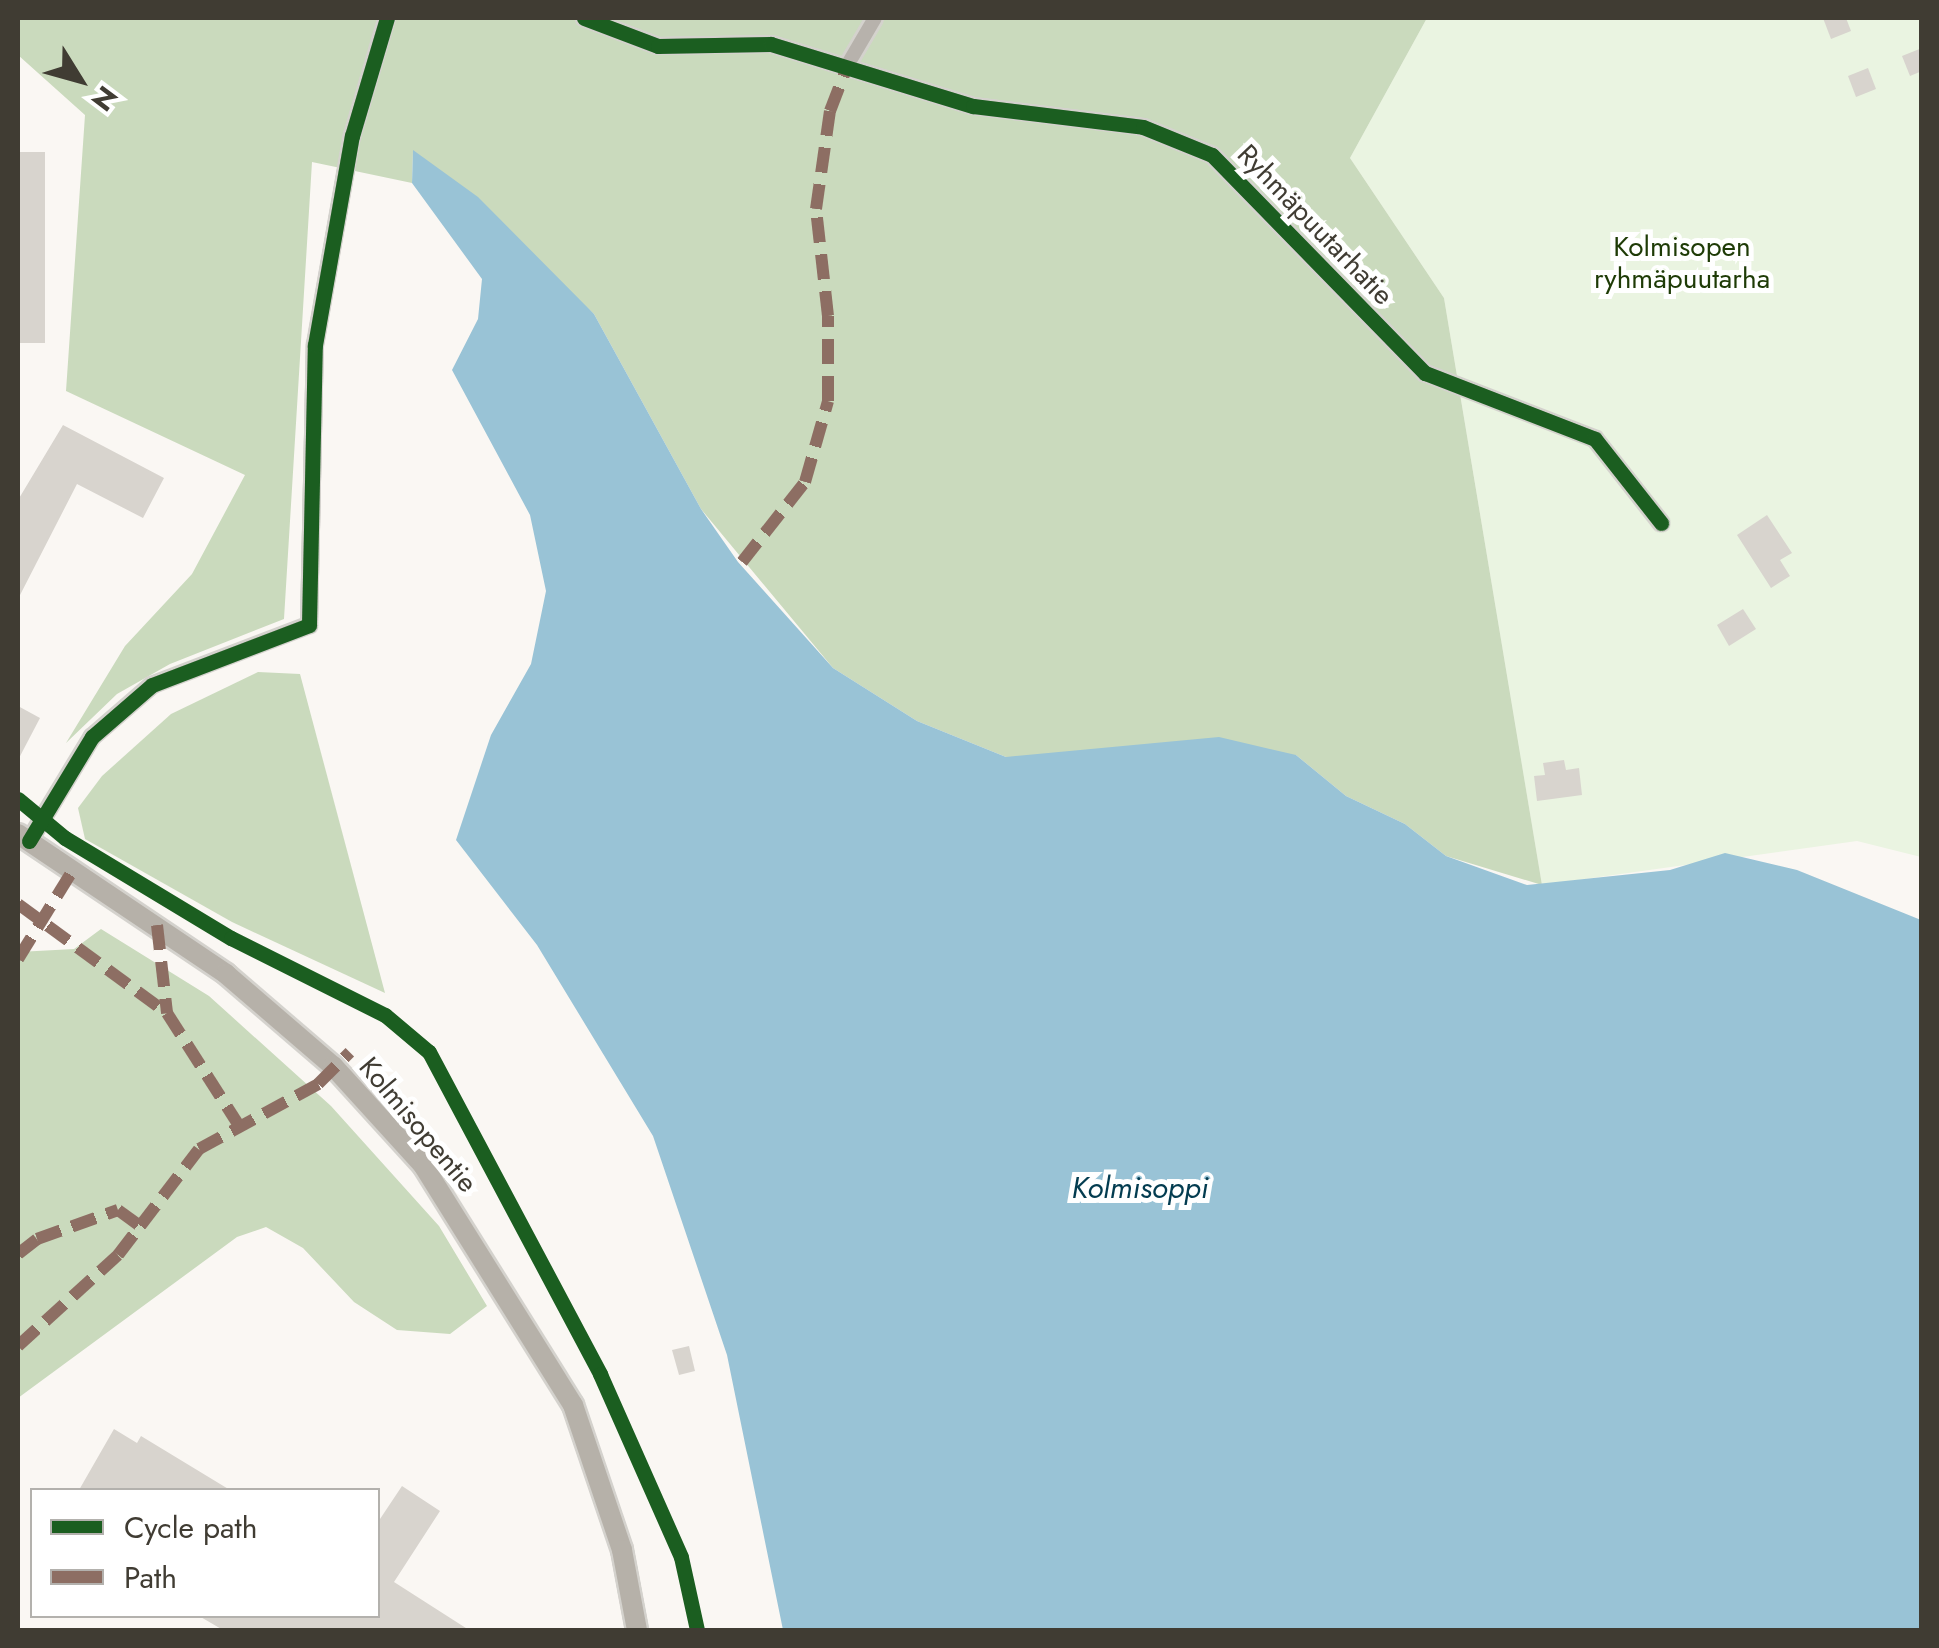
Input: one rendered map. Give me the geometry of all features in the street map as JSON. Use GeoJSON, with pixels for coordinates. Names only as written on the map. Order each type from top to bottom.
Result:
{"type":"FeatureCollection","features":[{"type":"Feature","properties":{"kind":"main road","name":"Kolmisopentie"},"geometry":{"type":"LineString","coordinates":[[23,837],[226,974],[334,1066],[423,1165],[573,1405],[622,1550],[637,1630]]}},
{"type":"Feature","properties":{"kind":"street"},"geometry":{"type":"LineString","coordinates":[[23,837],[92,736],[152,685],[309,625],[316,345],[352,136],[388,18]]}},
{"type":"Feature","properties":{"kind":"street","name":"Ryhmäpuutarhatie"},"geometry":{"type":"LineString","coordinates":[[584,18],[658,46],[771,44],[848,64],[974,106],[1142,127],[1212,155],[1425,373],[1594,439],[1661,522]]}},
{"type":"Feature","properties":{"kind":"street"},"geometry":{"type":"LineString","coordinates":[[848,64],[875,18]]}},
{"type":"Feature","properties":{"kind":"green space"},"geometry":{"type":"Polygon","coordinates":[[[18,18],[1427,18],[1350,158],[1444,298],[1542,885],[1446,856],[1405,824],[1346,796],[1296,755],[1006,757],[917,721],[833,668],[701,509],[594,314],[413,151],[412,183],[312,162],[284,619],[170,664],[117,694],[66,743],[125,646],[192,574],[245,475],[66,391],[85,115],[18,55],[18,18]]]}},
{"type":"Feature","properties":{"kind":"green space","name":"Kolmisopen ryhmäpuutarha"},"geometry":{"type":"Polygon","coordinates":[[[1427,18],[1921,18],[1921,857],[1857,841],[1542,885],[1444,298],[1350,158],[1427,18]]]}},
{"type":"Feature","properties":{"kind":"green space"},"geometry":{"type":"Polygon","coordinates":[[[258,672],[300,674],[385,993],[232,922],[85,839],[78,808],[102,776],[171,714],[258,672]]]}},
{"type":"Feature","properties":{"kind":"green space"},"geometry":{"type":"Polygon","coordinates":[[[101,929],[209,996],[331,1106],[439,1226],[487,1306],[450,1334],[397,1330],[354,1302],[303,1248],[266,1227],[237,1237],[18,1398],[18,952],[74,949],[101,929]]]}},
{"type":"Feature","properties":{"kind":"water","name":"Kolmisoppi"},"geometry":{"type":"Polygon","coordinates":[[[413,150],[478,197],[594,314],[701,509],[738,562],[833,668],[917,721],[1006,757],[1219,737],[1296,755],[1346,796],[1405,824],[1446,856],[1527,885],[1670,870],[1725,853],[1797,870],[1921,920],[1921,1630],[783,1630],[727,1355],[653,1136],[537,945],[456,840],[491,735],[531,664],[546,591],[530,515],[452,370],[478,319],[482,279],[412,183],[413,150]]]}},
{"type":"Feature","properties":{"kind":"building"},"geometry":{"type":"Polygon","coordinates":[[[1823,18],[1846,18],[1851,31],[1831,39],[1823,18]]]}},
{"type":"Feature","properties":{"kind":"building"},"geometry":{"type":"Polygon","coordinates":[[[1922,48],[1922,71],[1910,76],[1902,56],[1922,48]]]}},
{"type":"Feature","properties":{"kind":"building"},"geometry":{"type":"Polygon","coordinates":[[[1868,68],[1876,89],[1856,97],[1848,76],[1868,68]]]}},
{"type":"Feature","properties":{"kind":"building"},"geometry":{"type":"Polygon","coordinates":[[[18,152],[45,152],[45,343],[18,343],[18,152]]]}},
{"type":"Feature","properties":{"kind":"building"},"geometry":{"type":"Polygon","coordinates":[[[63,425],[164,478],[143,518],[77,484],[18,599],[18,500],[63,425]]]}},
{"type":"Feature","properties":{"kind":"building"},"geometry":{"type":"Polygon","coordinates":[[[1767,515],[1792,553],[1780,560],[1790,576],[1771,588],[1737,535],[1767,515]]]}},
{"type":"Feature","properties":{"kind":"building"},"geometry":{"type":"Polygon","coordinates":[[[1743,609],[1756,629],[1729,646],[1717,625],[1743,609]]]}},
{"type":"Feature","properties":{"kind":"building"},"geometry":{"type":"Polygon","coordinates":[[[18,706],[40,718],[18,760],[18,706]]]}},
{"type":"Feature","properties":{"kind":"building"},"geometry":{"type":"Polygon","coordinates":[[[1564,760],[1566,770],[1579,768],[1582,795],[1537,801],[1534,776],[1545,775],[1543,763],[1564,760]]]}},
{"type":"Feature","properties":{"kind":"building"},"geometry":{"type":"Polygon","coordinates":[[[689,1346],[695,1371],[679,1375],[672,1350],[689,1346]]]}},
{"type":"Feature","properties":{"kind":"building"},"geometry":{"type":"Polygon","coordinates":[[[114,1429],[137,1443],[141,1436],[227,1488],[80,1488],[114,1429]]]}},
{"type":"Feature","properties":{"kind":"building"},"geometry":{"type":"Polygon","coordinates":[[[402,1486],[440,1511],[394,1582],[469,1630],[223,1630],[202,1618],[380,1618],[380,1519],[402,1486]]]}},
{"type":"Feature","properties":{"kind":"marked path"},"geometry":{"type":"LineString","coordinates":[[742,562],[805,482],[828,401],[828,316],[816,209],[830,111],[848,64]]}},
{"type":"Feature","properties":{"kind":"marked path"},"geometry":{"type":"LineString","coordinates":[[18,959],[73,870]]}},
{"type":"Feature","properties":{"kind":"marked path"},"geometry":{"type":"LineString","coordinates":[[18,904],[167,1013]]}},
{"type":"Feature","properties":{"kind":"marked path"},"geometry":{"type":"LineString","coordinates":[[157,925],[167,1013],[238,1124]]}},
{"type":"Feature","properties":{"kind":"marked path"},"geometry":{"type":"LineString","coordinates":[[18,1346],[118,1255],[199,1149],[318,1084],[350,1052]]}},
{"type":"Feature","properties":{"kind":"marked path"},"geometry":{"type":"LineString","coordinates":[[18,1254],[37,1239],[118,1210],[140,1226]]}},
{"type":"Feature","properties":{"kind":"cycle path"},"geometry":{"type":"LineString","coordinates":[[29,841],[92,737],[152,685],[309,625],[315,345],[352,136],[387,18]]}},
{"type":"Feature","properties":{"kind":"cycle path"},"geometry":{"type":"LineString","coordinates":[[584,18],[658,46],[771,44],[973,106],[1143,127],[1212,155],[1425,373],[1595,439],[1661,523]]}},
{"type":"Feature","properties":{"kind":"cycle path"},"geometry":{"type":"LineString","coordinates":[[18,799],[65,838],[231,938],[385,1015],[429,1052],[600,1374],[681,1557],[697,1630]]}}]}
